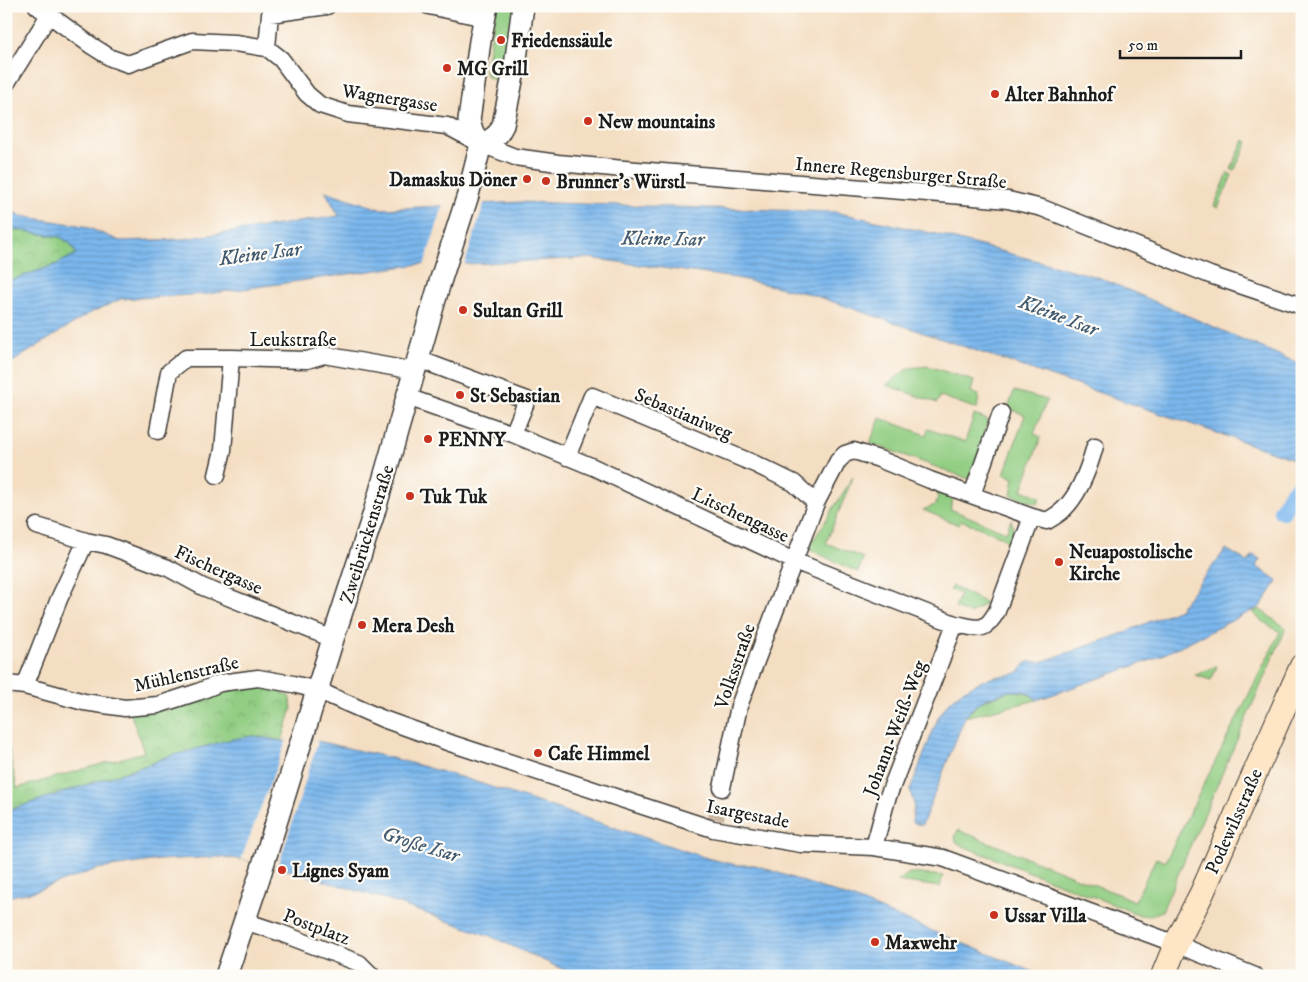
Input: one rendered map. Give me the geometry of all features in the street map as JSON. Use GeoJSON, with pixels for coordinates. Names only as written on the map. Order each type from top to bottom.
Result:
{"type":"FeatureCollection","features":[{"type":"Feature","properties":{"kind":"main road","name":"Podewilsstraße"},"geometry":{"type":"LineString","coordinates":[[1164,975],[1176,944],[1202,893],[1302,666]]}},
{"type":"Feature","properties":{"kind":"street"},"geometry":{"type":"LineString","coordinates":[[6,84],[43,11],[111,58],[128,64],[192,41],[235,43],[268,48],[270,14],[327,6]]}},
{"type":"Feature","properties":{"kind":"street"},"geometry":{"type":"LineString","coordinates":[[429,6],[486,12],[469,120],[473,133],[481,144],[498,134],[503,125],[515,66],[523,6]]}},
{"type":"Feature","properties":{"kind":"street","name":"Wagnergasse"},"geometry":{"type":"LineString","coordinates":[[268,48],[281,59],[307,94],[320,105],[348,114],[448,126],[481,144]]}},
{"type":"Feature","properties":{"kind":"street","name":"Zweibrückenstraße"},"geometry":{"type":"LineString","coordinates":[[226,976],[357,566],[441,279],[468,195],[481,144]]}},
{"type":"Feature","properties":{"kind":"street","name":"Innere Regensburger Straße"},"geometry":{"type":"LineString","coordinates":[[481,144],[515,157],[558,163],[1008,200],[1042,208],[1210,276],[1302,306]]}},
{"type":"Feature","properties":{"kind":"street","name":"Leukstraße"},"geometry":{"type":"LineString","coordinates":[[158,431],[169,372],[186,358],[307,360],[324,355],[417,365]]}},
{"type":"Feature","properties":{"kind":"street","name":"Leukstraße"},"geometry":{"type":"LineString","coordinates":[[217,475],[223,450],[231,358]]}},
{"type":"Feature","properties":{"kind":"street"},"geometry":{"type":"LineString","coordinates":[[417,365],[526,400],[513,434]]}},
{"type":"Feature","properties":{"kind":"street","name":"Sebastianiweg"},"geometry":{"type":"LineString","coordinates":[[567,457],[592,396],[756,464],[794,482],[816,503]]}},
{"type":"Feature","properties":{"kind":"street","name":"Litschengasse"},"geometry":{"type":"LineString","coordinates":[[408,397],[513,434],[593,467],[794,561],[955,624],[979,628],[989,625],[998,612],[1032,517]]}},
{"type":"Feature","properties":{"kind":"street"},"geometry":{"type":"LineString","coordinates":[[1001,413],[972,495],[1032,517],[1047,521],[1063,510],[1074,496],[1088,470],[1095,446]]}},
{"type":"Feature","properties":{"kind":"street","name":"Volksstraße"},"geometry":{"type":"LineString","coordinates":[[722,788],[739,706],[816,503],[838,461],[845,454],[854,451],[972,495]]}},
{"type":"Feature","properties":{"kind":"street","name":"Fischergasse"},"geometry":{"type":"LineString","coordinates":[[37,526],[106,545],[168,568],[204,587],[333,639]]}},
{"type":"Feature","properties":{"kind":"street"},"geometry":{"type":"LineString","coordinates":[[25,686],[56,607],[86,541]]}},
{"type":"Feature","properties":{"kind":"street","name":"Johann-Weiß-Weg"},"geometry":{"type":"LineString","coordinates":[[874,847],[887,799],[955,624]]}},
{"type":"Feature","properties":{"kind":"street","name":"Mühlenstraße"},"geometry":{"type":"LineString","coordinates":[[6,684],[25,686],[84,702],[125,708],[158,705],[220,683],[258,678],[317,690]]}},
{"type":"Feature","properties":{"kind":"street","name":"Isargestade"},"geometry":{"type":"LineString","coordinates":[[317,690],[383,719],[453,744],[714,824],[801,844],[874,847],[943,858],[1176,944],[1255,976]]}},
{"type":"Feature","properties":{"kind":"street","name":"Postplatz"},"geometry":{"type":"LineString","coordinates":[[244,921],[359,963],[372,976]]}},
{"type":"Feature","properties":{"kind":"green space"},"geometry":{"type":"Polygon","coordinates":[[[496,6],[515,6],[503,78],[497,81],[487,77],[485,72],[496,6]]]}},
{"type":"Feature","properties":{"kind":"green space"},"geometry":{"type":"Polygon","coordinates":[[[1244,140],[1248,142],[1234,171],[1231,169],[1244,140]]]}},
{"type":"Feature","properties":{"kind":"green space"},"geometry":{"type":"Polygon","coordinates":[[[1228,173],[1232,175],[1218,208],[1214,206],[1228,173]]]}},
{"type":"Feature","properties":{"kind":"green space"},"geometry":{"type":"Polygon","coordinates":[[[6,228],[60,237],[70,243],[76,254],[57,264],[6,282],[6,228]]]}},
{"type":"Feature","properties":{"kind":"green space"},"geometry":{"type":"Polygon","coordinates":[[[928,366],[974,381],[971,392],[979,395],[977,409],[940,396],[937,403],[886,385],[909,368],[928,366]]]}},
{"type":"Feature","properties":{"kind":"green space"},"geometry":{"type":"Polygon","coordinates":[[[1014,391],[1047,400],[1034,434],[1041,437],[1022,490],[1040,497],[1038,504],[1011,495],[1014,478],[1004,474],[1025,415],[1008,408],[1014,391]]]}},
{"type":"Feature","properties":{"kind":"green space"},"geometry":{"type":"Polygon","coordinates":[[[974,415],[988,420],[972,480],[870,443],[880,418],[926,435],[928,429],[965,442],[974,415]]]}},
{"type":"Feature","properties":{"kind":"green space"},"geometry":{"type":"Polygon","coordinates":[[[853,477],[826,543],[863,558],[858,572],[808,549],[853,477]]]}},
{"type":"Feature","properties":{"kind":"green space"},"geometry":{"type":"Polygon","coordinates":[[[936,491],[953,498],[950,509],[1006,532],[1011,520],[1013,536],[1011,546],[1002,537],[961,520],[959,525],[923,510],[935,505],[938,497],[936,491]]]}},
{"type":"Feature","properties":{"kind":"green space"},"geometry":{"type":"Polygon","coordinates":[[[952,586],[986,603],[970,614],[955,608],[960,594],[949,590],[952,586]]]}},
{"type":"Feature","properties":{"kind":"green space"},"geometry":{"type":"Polygon","coordinates":[[[1259,609],[1286,628],[1162,911],[1152,915],[1140,915],[956,842],[955,836],[958,830],[1135,901],[1156,858],[1165,862],[1280,632],[1260,620],[1253,612],[1259,609]]]}},
{"type":"Feature","properties":{"kind":"green space"},"geometry":{"type":"Polygon","coordinates":[[[1217,666],[1211,680],[1195,675],[1217,666]]]}},
{"type":"Feature","properties":{"kind":"green space"},"geometry":{"type":"Polygon","coordinates":[[[268,686],[289,696],[292,708],[282,741],[254,736],[163,758],[153,763],[6,811],[6,737],[17,788],[144,752],[129,709],[168,710],[232,689],[268,686]]]}},
{"type":"Feature","properties":{"kind":"green space"},"geometry":{"type":"Polygon","coordinates":[[[1010,691],[1025,693],[1037,700],[965,717],[980,702],[1010,691]]]}},
{"type":"Feature","properties":{"kind":"green space"},"geometry":{"type":"Polygon","coordinates":[[[909,873],[943,876],[940,887],[898,881],[909,873]]]}},
{"type":"Feature","properties":{"kind":"water","name":"Kleine Isar"},"geometry":{"type":"Polygon","coordinates":[[[325,191],[380,209],[520,202],[835,212],[936,234],[1098,277],[1302,365],[1302,462],[810,294],[736,278],[589,258],[467,264],[420,264],[207,294],[121,299],[88,314],[6,366],[6,282],[57,264],[76,254],[70,243],[60,237],[6,228],[6,208],[21,216],[84,226],[120,241],[183,239],[339,216],[325,191]]]}},
{"type":"Feature","properties":{"kind":"water"},"geometry":{"type":"Polygon","coordinates":[[[1226,549],[1248,562],[1253,555],[1260,559],[1256,566],[1278,581],[1260,607],[1154,659],[1037,700],[1030,694],[1022,691],[1010,691],[980,702],[965,717],[922,825],[912,823],[914,804],[910,790],[938,718],[948,703],[963,691],[979,682],[1020,671],[1027,662],[1041,662],[1121,634],[1179,609],[1226,549]]]}},
{"type":"Feature","properties":{"kind":"water","name":"Große Isar"},"geometry":{"type":"Polygon","coordinates":[[[254,736],[282,741],[317,741],[400,760],[464,778],[710,859],[737,865],[755,865],[854,899],[1043,976],[577,976],[490,936],[385,899],[278,867],[241,859],[218,857],[159,860],[97,869],[32,892],[6,897],[6,811],[153,763],[163,758],[232,739],[254,736]]]}},
{"type":"Feature","properties":{"kind":"pier"},"geometry":{"type":"Polygon","coordinates":[[[485,201],[464,266],[424,266],[444,203],[485,201]]]}},
{"type":"Feature","properties":{"kind":"pier"},"geometry":{"type":"Polygon","coordinates":[[[300,738],[318,741],[278,867],[241,859],[287,739],[300,738]]]}},
{"type":"Feature","properties":{"kind":"waterway"},"geometry":{"type":"LineString","coordinates":[[1282,511],[1291,495],[1302,483]]}},
{"type":"Feature","properties":{"kind":"tunnel"},"geometry":{"type":"LineString","coordinates":[[716,819],[722,788]]}},
{"type":"Feature","properties":{"kind":"place","name":"Friedenssäule"},"geometry":{"type":"Point","coordinates":[501,40]}},
{"type":"Feature","properties":{"kind":"place","name":"MG Grill"},"geometry":{"type":"Point","coordinates":[447,68]}},
{"type":"Feature","properties":{"kind":"place","name":"Alter Bahnhof"},"geometry":{"type":"Point","coordinates":[995,94]}},
{"type":"Feature","properties":{"kind":"place","name":"New mountains"},"geometry":{"type":"Point","coordinates":[588,121]}},
{"type":"Feature","properties":{"kind":"place","name":"Damaskus Döner"},"geometry":{"type":"Point","coordinates":[527,179]}},
{"type":"Feature","properties":{"kind":"place","name":"Brunner's Würstl"},"geometry":{"type":"Point","coordinates":[546,181]}},
{"type":"Feature","properties":{"kind":"place","name":"Sultan Grill"},"geometry":{"type":"Point","coordinates":[463,310]}},
{"type":"Feature","properties":{"kind":"place","name":"St Sebastian"},"geometry":{"type":"Point","coordinates":[460,395]}},
{"type":"Feature","properties":{"kind":"place","name":"PENNY"},"geometry":{"type":"Point","coordinates":[428,439]}},
{"type":"Feature","properties":{"kind":"place","name":"Tuk Tuk"},"geometry":{"type":"Point","coordinates":[410,496]}},
{"type":"Feature","properties":{"kind":"place","name":"Neuapostolische Kirche"},"geometry":{"type":"Point","coordinates":[1059,562]}},
{"type":"Feature","properties":{"kind":"place","name":"Mera Desh"},"geometry":{"type":"Point","coordinates":[362,625]}},
{"type":"Feature","properties":{"kind":"place","name":"Cafe Himmel"},"geometry":{"type":"Point","coordinates":[538,753]}},
{"type":"Feature","properties":{"kind":"place","name":"Lignes Syam"},"geometry":{"type":"Point","coordinates":[282,870]}},
{"type":"Feature","properties":{"kind":"place","name":"Ussar Villa"},"geometry":{"type":"Point","coordinates":[994,915]}},
{"type":"Feature","properties":{"kind":"place","name":"Maxwehr"},"geometry":{"type":"Point","coordinates":[875,942]}}]}
